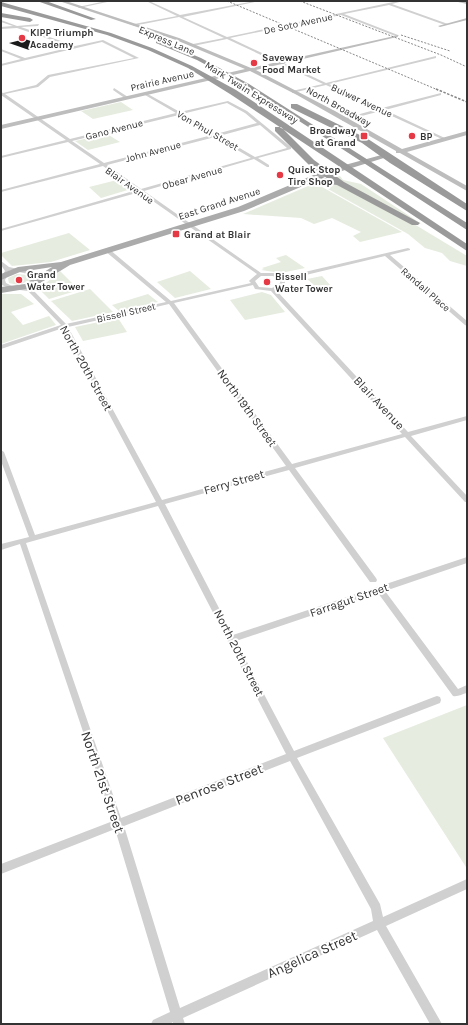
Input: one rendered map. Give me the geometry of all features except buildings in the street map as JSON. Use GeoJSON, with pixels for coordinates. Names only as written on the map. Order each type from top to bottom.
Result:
{"type":"FeatureCollection","features":[{"type":"Feature","properties":{"kind":"highway","name":"Express Lane"},"geometry":{"type":"LineString","coordinates":[[4,1],[78,20],[129,36],[179,56],[213,72],[467,238]]}},
{"type":"Feature","properties":{"kind":"highway"},"geometry":{"type":"LineString","coordinates":[[32,5],[100,22],[40,1]]}},
{"type":"Feature","properties":{"kind":"highway","name":"Mark Twain Expressway"},"geometry":{"type":"LineString","coordinates":[[1,4],[80,25],[137,44],[204,74],[333,158],[467,249]]}},
{"type":"Feature","properties":{"kind":"highway"},"geometry":{"type":"LineString","coordinates":[[1,15],[82,28],[137,44]]}},
{"type":"Feature","properties":{"kind":"highway","name":"Mark Twain Expressway"},"geometry":{"type":"LineString","coordinates":[[152,40],[221,70],[247,85],[467,227]]}},
{"type":"Feature","properties":{"kind":"highway"},"geometry":{"type":"LineString","coordinates":[[247,85],[354,135],[375,147],[385,156],[467,208]]}},
{"type":"Feature","properties":{"kind":"highway"},"geometry":{"type":"LineString","coordinates":[[262,111],[305,157],[341,184],[359,195],[467,249]]}},
{"type":"Feature","properties":{"kind":"highway"},"geometry":{"type":"LineString","coordinates":[[300,184],[322,180],[341,184]]}},
{"type":"Feature","properties":{"kind":"main road","name":"North Broadway"},"geometry":{"type":"LineString","coordinates":[[61,1],[194,45],[293,92],[465,186]]}},
{"type":"Feature","properties":{"kind":"main road"},"geometry":{"type":"LineString","coordinates":[[460,1],[467,3]]}},
{"type":"Feature","properties":{"kind":"main road"},"geometry":{"type":"LineString","coordinates":[[440,26],[467,19]]}},
{"type":"Feature","properties":{"kind":"main road","name":"Prairie Avenue"},"geometry":{"type":"LineString","coordinates":[[1,127],[397,36]]}},
{"type":"Feature","properties":{"kind":"main road","name":"East Grand Avenue"},"geometry":{"type":"LineString","coordinates":[[1,290],[30,288],[54,269],[67,263],[251,206],[326,173],[466,134]]}},
{"type":"Feature","properties":{"kind":"main road","name":"East Grand Avenue"},"geometry":{"type":"LineString","coordinates":[[5,273],[67,263]]}},
{"type":"Feature","properties":{"kind":"street"},"geometry":{"type":"LineString","coordinates":[[79,7],[111,1]]}},
{"type":"Feature","properties":{"kind":"street","name":"Bulwer Avenue"},"geometry":{"type":"LineString","coordinates":[[147,1],[282,62],[325,84],[445,139]]}},
{"type":"Feature","properties":{"kind":"street"},"geometry":{"type":"LineString","coordinates":[[134,25],[259,1]]}},
{"type":"Feature","properties":{"kind":"street","name":"De Soto Avenue"},"geometry":{"type":"LineString","coordinates":[[194,45],[402,1]]}},
{"type":"Feature","properties":{"kind":"street"},"geometry":{"type":"LineString","coordinates":[[389,4],[446,24]]}},
{"type":"Feature","properties":{"kind":"street"},"geometry":{"type":"LineString","coordinates":[[341,14],[397,36]]}},
{"type":"Feature","properties":{"kind":"street"},"geometry":{"type":"LineString","coordinates":[[1,21],[74,47]]}},
{"type":"Feature","properties":{"kind":"street"},"geometry":{"type":"LineString","coordinates":[[1,28],[38,25]]}},
{"type":"Feature","properties":{"kind":"street"},"geometry":{"type":"LineString","coordinates":[[1,65],[102,41],[137,58],[49,76],[37,86],[1,94]]}},
{"type":"Feature","properties":{"kind":"street"},"geometry":{"type":"LineString","coordinates":[[1,50],[24,59]]}},
{"type":"Feature","properties":{"kind":"street"},"geometry":{"type":"LineString","coordinates":[[293,92],[435,57]]}},
{"type":"Feature","properties":{"kind":"street"},"geometry":{"type":"LineString","coordinates":[[114,89],[127,98]]}},
{"type":"Feature","properties":{"kind":"street","name":"Blair Avenue"},"geometry":{"type":"LineString","coordinates":[[1,94],[68,140],[139,192],[260,274],[274,275],[282,279]]}},
{"type":"Feature","properties":{"kind":"street","name":"Von Phul Street"},"geometry":{"type":"LineString","coordinates":[[146,94],[257,158],[268,166]]}},
{"type":"Feature","properties":{"kind":"street"},"geometry":{"type":"LineString","coordinates":[[343,120],[440,94]]}},
{"type":"Feature","properties":{"kind":"street","name":"Gano Avenue"},"geometry":{"type":"LineString","coordinates":[[1,157],[227,102],[246,112],[258,124]]}},
{"type":"Feature","properties":{"kind":"street","name":"John Avenue"},"geometry":{"type":"LineString","coordinates":[[1,191],[258,124]]}},
{"type":"Feature","properties":{"kind":"street","name":"Obear Avenue"},"geometry":{"type":"LineString","coordinates":[[1,230],[290,148],[258,124]]}},
{"type":"Feature","properties":{"kind":"street"},"geometry":{"type":"LineString","coordinates":[[260,274],[253,279],[252,284],[260,289],[273,290],[282,285],[282,279],[408,249]]}},
{"type":"Feature","properties":{"kind":"street","name":"North 19th Street"},"geometry":{"type":"LineString","coordinates":[[106,250],[170,302],[373,580]]}},
{"type":"Feature","properties":{"kind":"street","name":"Randall Place"},"geometry":{"type":"LineString","coordinates":[[386,254],[467,324]]}},
{"type":"Feature","properties":{"kind":"street"},"geometry":{"type":"LineString","coordinates":[[1,262],[5,273],[2,282],[7,286],[19,289]]}},
{"type":"Feature","properties":{"kind":"street","name":"North 20th Street"},"geometry":{"type":"LineString","coordinates":[[18,270],[32,275],[30,288],[65,326],[161,504],[292,756],[376,908],[379,924],[436,1024]]}},
{"type":"Feature","properties":{"kind":"street","name":"Bissell Street"},"geometry":{"type":"LineString","coordinates":[[1,347],[65,326],[252,284]]}},
{"type":"Feature","properties":{"kind":"street","name":"Blair Avenue"},"geometry":{"type":"LineString","coordinates":[[273,290],[467,500]]}},
{"type":"Feature","properties":{"kind":"street","name":"Ferry Street"},"geometry":{"type":"LineString","coordinates":[[1,547],[161,504],[289,466],[467,418]]}},
{"type":"Feature","properties":{"kind":"street"},"geometry":{"type":"LineString","coordinates":[[1,452],[33,538]]}},
{"type":"Feature","properties":{"kind":"street","name":"North 21st Street"},"geometry":{"type":"LineString","coordinates":[[22,541],[118,823],[178,1019]]}},
{"type":"Feature","properties":{"kind":"street","name":"Farragut Street"},"geometry":{"type":"LineString","coordinates":[[231,639],[467,560]]}},
{"type":"Feature","properties":{"kind":"street"},"geometry":{"type":"LineString","coordinates":[[380,590],[456,693],[467,689]]}},
{"type":"Feature","properties":{"kind":"street","name":"Penrose Street"},"geometry":{"type":"LineString","coordinates":[[1,869],[437,700]]}},
{"type":"Feature","properties":{"kind":"street","name":"Angelica Street"},"geometry":{"type":"LineString","coordinates":[[157,1024],[178,1019],[467,884]]}},
{"type":"Feature","properties":{"kind":"shaded area"},"geometry":{"type":"Polygon","coordinates":[[[121,102],[133,110],[93,119],[81,111],[121,102]]]}},
{"type":"Feature","properties":{"kind":"shaded area"},"geometry":{"type":"Polygon","coordinates":[[[107,134],[120,142],[88,150],[75,141],[107,134]]]}},
{"type":"Feature","properties":{"kind":"shaded area"},"geometry":{"type":"Polygon","coordinates":[[[340,176],[343,180],[361,184],[423,225],[348,186],[337,177],[340,176]]]}},
{"type":"Feature","properties":{"kind":"shaded area"},"geometry":{"type":"Polygon","coordinates":[[[117,180],[131,189],[101,198],[89,187],[117,180]]]}},
{"type":"Feature","properties":{"kind":"shaded area"},"geometry":{"type":"Polygon","coordinates":[[[319,182],[339,185],[414,224],[467,256],[467,266],[450,261],[442,253],[425,248],[408,234],[328,189],[319,182]]]}},
{"type":"Feature","properties":{"kind":"shaded area"},"geometry":{"type":"Polygon","coordinates":[[[315,183],[402,232],[360,242],[353,236],[361,232],[332,218],[314,224],[301,218],[243,214],[315,183]]]}},
{"type":"Feature","properties":{"kind":"shaded area"},"geometry":{"type":"Polygon","coordinates":[[[69,233],[90,250],[51,262],[12,266],[1,255],[1,253],[69,233]]]}},
{"type":"Feature","properties":{"kind":"shaded area"},"geometry":{"type":"Polygon","coordinates":[[[286,255],[305,268],[281,273],[261,270],[264,269],[262,268],[281,262],[276,258],[286,255]]]}},
{"type":"Feature","properties":{"kind":"shaded area"},"geometry":{"type":"Polygon","coordinates":[[[60,271],[79,290],[49,299],[39,289],[60,271]]]}},
{"type":"Feature","properties":{"kind":"shaded area"},"geometry":{"type":"Polygon","coordinates":[[[190,271],[211,289],[175,298],[157,282],[190,271]]]}},
{"type":"Feature","properties":{"kind":"shaded area"},"geometry":{"type":"Polygon","coordinates":[[[17,274],[27,275],[30,280],[19,285],[9,283],[8,278],[17,274]]]}},
{"type":"Feature","properties":{"kind":"shaded area"},"geometry":{"type":"Polygon","coordinates":[[[322,276],[332,287],[321,291],[307,279],[322,276]]]}},
{"type":"Feature","properties":{"kind":"shaded area"},"geometry":{"type":"Polygon","coordinates":[[[90,289],[113,312],[72,321],[51,301],[90,289]]]}},
{"type":"Feature","properties":{"kind":"shaded area"},"geometry":{"type":"Polygon","coordinates":[[[262,292],[271,295],[285,312],[245,320],[230,300],[262,292]]]}},
{"type":"Feature","properties":{"kind":"shaded area"},"geometry":{"type":"Polygon","coordinates":[[[1,294],[21,294],[34,304],[11,312],[23,325],[49,316],[56,325],[1,344],[1,294]]]}},
{"type":"Feature","properties":{"kind":"shaded area"},"geometry":{"type":"Polygon","coordinates":[[[148,294],[158,302],[119,311],[112,305],[148,294]]]}},
{"type":"Feature","properties":{"kind":"shaded area"},"geometry":{"type":"Polygon","coordinates":[[[118,318],[127,332],[83,341],[75,327],[118,318]]]}},
{"type":"Feature","properties":{"kind":"shaded area"},"geometry":{"type":"Polygon","coordinates":[[[467,705],[467,866],[466,867],[383,738],[467,705]]]}},
{"type":"Feature","properties":{"kind":"railway"},"geometry":{"type":"LineString","coordinates":[[227,1],[438,90]]}},
{"type":"Feature","properties":{"kind":"railway"},"geometry":{"type":"LineString","coordinates":[[300,1],[441,55],[467,67]]}},
{"type":"Feature","properties":{"kind":"railway"},"geometry":{"type":"LineString","coordinates":[[401,35],[450,51]]}},
{"type":"Feature","properties":{"kind":"railway"},"geometry":{"type":"LineString","coordinates":[[436,89],[467,102]]}},
{"type":"Feature","properties":{"kind":"place","name":"KIPP Triumph Academy"},"geometry":{"type":"Point","coordinates":[22,38]}},
{"type":"Feature","properties":{"kind":"place","name":"Saveway Food Market"},"geometry":{"type":"Point","coordinates":[254,63]}},
{"type":"Feature","properties":{"kind":"place","name":"Broadway at Grand"},"geometry":{"type":"Point","coordinates":[364,136]}},
{"type":"Feature","properties":{"kind":"place","name":"BP"},"geometry":{"type":"Point","coordinates":[412,136]}},
{"type":"Feature","properties":{"kind":"place","name":"Quick Stop Tire Shop"},"geometry":{"type":"Point","coordinates":[280,175]}},
{"type":"Feature","properties":{"kind":"place","name":"Grand at Blair"},"geometry":{"type":"Point","coordinates":[176,234]}},
{"type":"Feature","properties":{"kind":"place","name":"Grand Water Tower"},"geometry":{"type":"Point","coordinates":[19,280]}},
{"type":"Feature","properties":{"kind":"place","name":"Bissell Water Tower"},"geometry":{"type":"Point","coordinates":[267,282]}}]}
